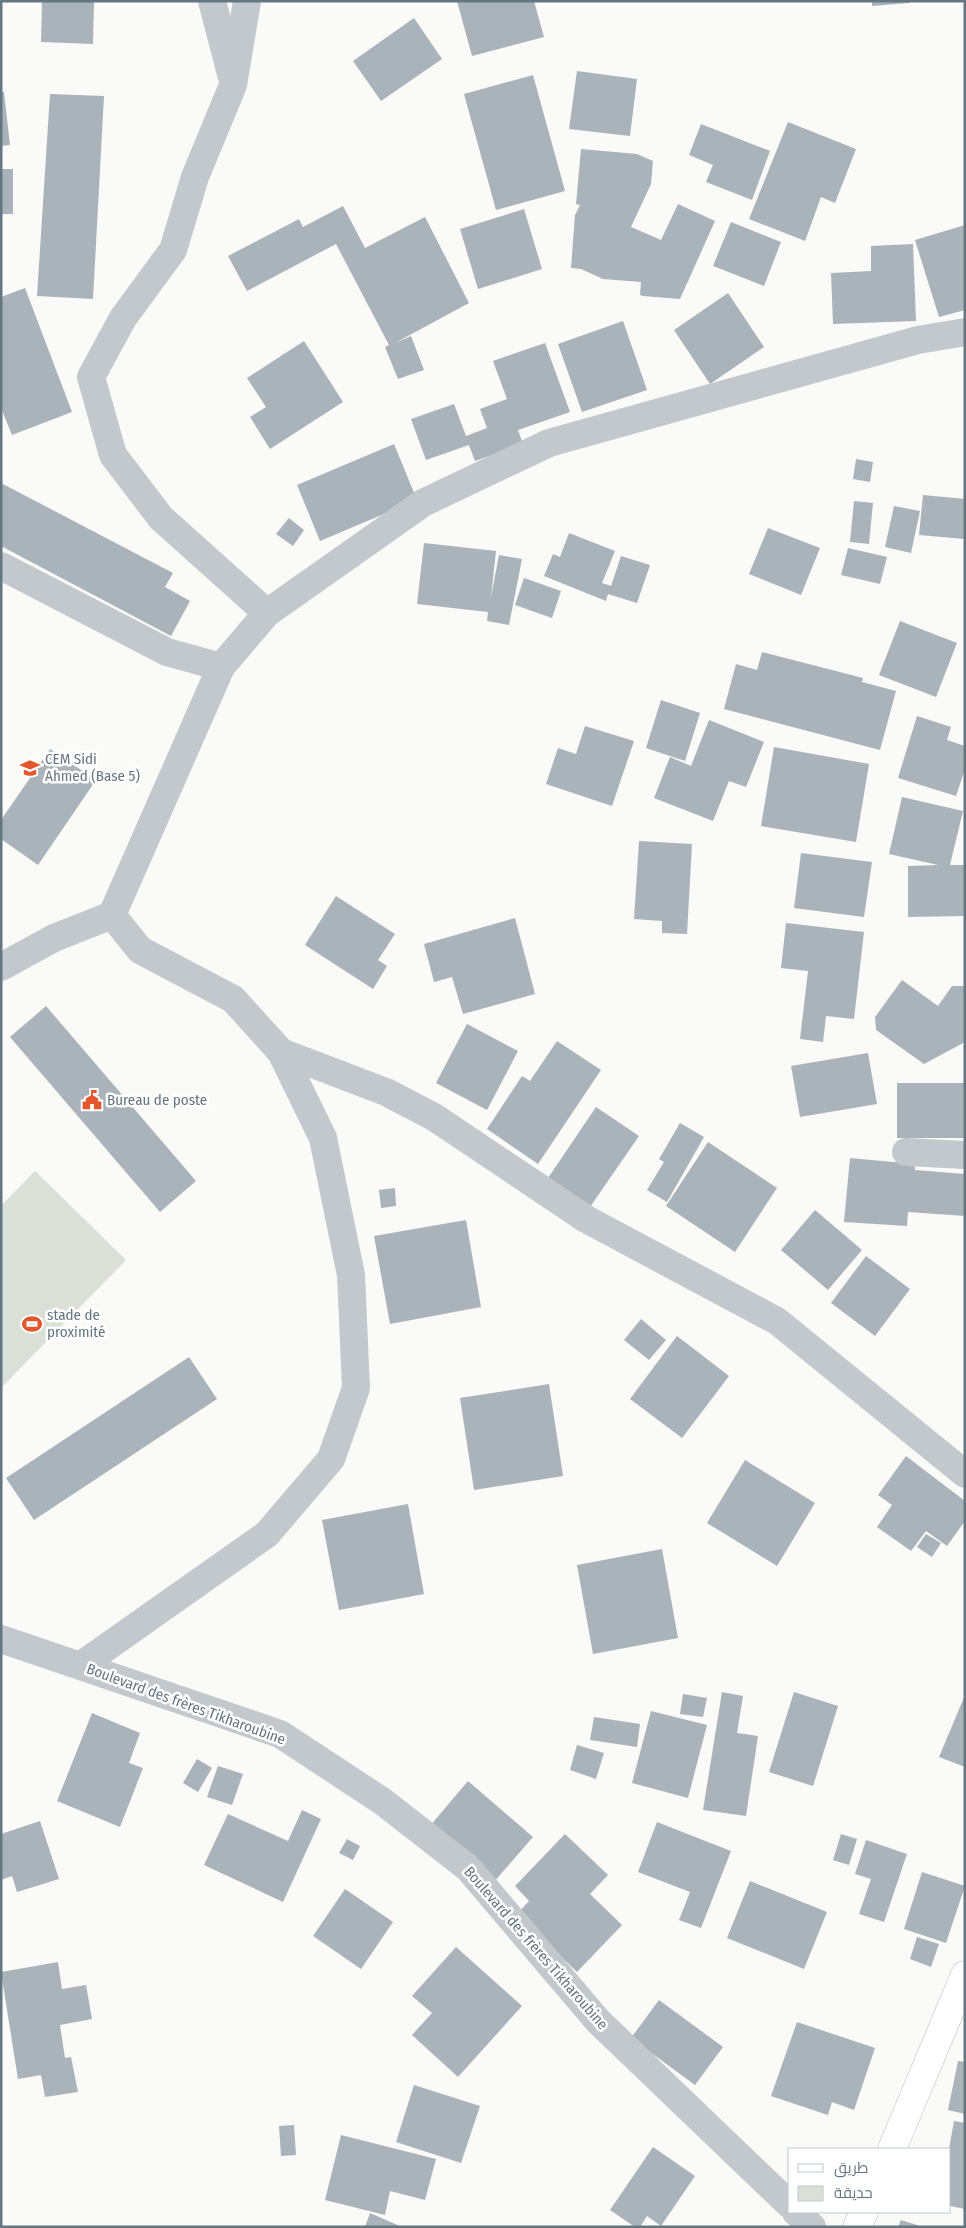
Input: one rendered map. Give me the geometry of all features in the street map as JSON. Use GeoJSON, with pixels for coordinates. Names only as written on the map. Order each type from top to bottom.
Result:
{"type":"FeatureCollection","features":[{"type":"Feature","properties":{"kind":"main road"},"geometry":{"type":"LineString","coordinates":[[892,2148],[965,1974]]}},
{"type":"Feature","properties":{"kind":"main road"},"geometry":{"type":"LineString","coordinates":[[857,2227],[864,2213]]}},
{"type":"Feature","properties":{"kind":"street"},"geometry":{"type":"LineString","coordinates":[[212,1],[233,85]]}},
{"type":"Feature","properties":{"kind":"street"},"geometry":{"type":"LineString","coordinates":[[247,1],[233,85],[195,176],[173,250],[123,318],[91,377],[113,455],[161,518],[267,613]]}},
{"type":"Feature","properties":{"kind":"street"},"geometry":{"type":"LineString","coordinates":[[1,967],[54,938],[112,914],[221,667],[267,613],[423,503],[549,442],[918,340],[965,332]]}},
{"type":"Feature","properties":{"kind":"street"},"geometry":{"type":"LineString","coordinates":[[1,566],[168,652],[221,667]]}},
{"type":"Feature","properties":{"kind":"street"},"geometry":{"type":"LineString","coordinates":[[80,1666],[267,1534],[331,1459],[356,1388],[351,1275],[323,1138],[282,1052],[232,999],[140,950],[112,914]]}},
{"type":"Feature","properties":{"kind":"street"},"geometry":{"type":"LineString","coordinates":[[282,1052],[386,1092],[434,1117],[586,1219],[777,1321],[965,1474]]}},
{"type":"Feature","properties":{"kind":"street"},"geometry":{"type":"LineString","coordinates":[[906,1152],[965,1156]]}},
{"type":"Feature","properties":{"kind":"street","name":"Boulevard des frères Tikharoubine"},"geometry":{"type":"LineString","coordinates":[[1,1638],[280,1734],[382,1801],[468,1868],[598,2022],[788,2203]]}},
{"type":"Feature","properties":{"kind":"street"},"geometry":{"type":"LineString","coordinates":[[797,2213],[812,2227]]}},
{"type":"Feature","properties":{"kind":"green space","name":"stade de proximité"},"geometry":{"type":"Polygon","coordinates":[[[35,1171],[126,1260],[1,1388],[1,1206],[35,1171]]]}},
{"type":"Feature","properties":{"kind":"building"},"geometry":{"type":"Polygon","coordinates":[[[42,1],[94,1],[93,44],[41,42],[42,1]]]}},
{"type":"Feature","properties":{"kind":"building"},"geometry":{"type":"Polygon","coordinates":[[[457,1],[534,1],[544,37],[472,56],[457,1]]]}},
{"type":"Feature","properties":{"kind":"building"},"geometry":{"type":"Polygon","coordinates":[[[872,1],[909,1],[909,3],[872,6],[872,1]]]}},
{"type":"Feature","properties":{"kind":"building"},"geometry":{"type":"Polygon","coordinates":[[[414,18],[442,59],[381,101],[353,61],[414,18]]]}},
{"type":"Feature","properties":{"kind":"building"},"geometry":{"type":"Polygon","coordinates":[[[577,71],[637,79],[630,136],[569,129],[577,71]]]}},
{"type":"Feature","properties":{"kind":"building"},"geometry":{"type":"Polygon","coordinates":[[[533,75],[565,191],[496,210],[464,94],[533,75]]]}},
{"type":"Feature","properties":{"kind":"building"},"geometry":{"type":"Polygon","coordinates":[[[1,92],[4,92],[10,145],[1,146],[1,92]]]}},
{"type":"Feature","properties":{"kind":"building"},"geometry":{"type":"Polygon","coordinates":[[[50,94],[104,96],[93,299],[37,296],[50,94]]]}},
{"type":"Feature","properties":{"kind":"building"},"geometry":{"type":"Polygon","coordinates":[[[788,122],[856,149],[835,203],[821,197],[805,241],[749,219],[788,122]]]}},
{"type":"Feature","properties":{"kind":"building"},"geometry":{"type":"Polygon","coordinates":[[[701,124],[770,151],[752,200],[706,182],[713,165],[689,155],[701,124]]]}},
{"type":"Feature","properties":{"kind":"building"},"geometry":{"type":"Polygon","coordinates":[[[581,149],[637,154],[653,161],[651,184],[631,227],[661,240],[678,204],[715,221],[680,299],[643,296],[640,295],[641,282],[603,279],[581,269],[571,268],[575,215],[580,205],[576,204],[581,149]]]}},
{"type":"Feature","properties":{"kind":"building"},"geometry":{"type":"Polygon","coordinates":[[[1,169],[13,169],[13,214],[1,214],[1,169]]]}},
{"type":"Feature","properties":{"kind":"building"},"geometry":{"type":"Polygon","coordinates":[[[343,206],[365,248],[425,217],[469,303],[395,343],[411,336],[424,370],[398,379],[385,347],[389,345],[336,244],[247,291],[228,256],[299,219],[303,227],[343,206]]]}},
{"type":"Feature","properties":{"kind":"building"},"geometry":{"type":"Polygon","coordinates":[[[524,209],[542,269],[478,289],[460,229],[524,209]]]}},
{"type":"Feature","properties":{"kind":"building"},"geometry":{"type":"Polygon","coordinates":[[[731,222],[781,242],[764,286],[713,266],[731,222]]]}},
{"type":"Feature","properties":{"kind":"building"},"geometry":{"type":"Polygon","coordinates":[[[965,225],[965,310],[939,317],[915,240],[965,225]]]}},
{"type":"Feature","properties":{"kind":"building"},"geometry":{"type":"Polygon","coordinates":[[[913,244],[916,321],[833,324],[831,273],[871,271],[871,246],[913,244]]]}},
{"type":"Feature","properties":{"kind":"building"},"geometry":{"type":"Polygon","coordinates":[[[25,288],[72,412],[12,435],[1,408],[1,297],[25,288]]]}},
{"type":"Feature","properties":{"kind":"building"},"geometry":{"type":"Polygon","coordinates":[[[728,293],[764,347],[710,384],[674,330],[728,293]]]}},
{"type":"Feature","properties":{"kind":"building"},"geometry":{"type":"Polygon","coordinates":[[[623,321],[647,390],[582,412],[558,344],[623,321]]]}},
{"type":"Feature","properties":{"kind":"building"},"geometry":{"type":"Polygon","coordinates":[[[304,341],[343,402],[270,449],[250,417],[266,407],[247,378],[304,341]]]}},
{"type":"Feature","properties":{"kind":"building"},"geometry":{"type":"Polygon","coordinates":[[[545,343],[570,412],[518,430],[523,444],[475,461],[469,445],[426,460],[411,419],[454,404],[466,436],[487,428],[480,409],[507,399],[493,361],[545,343]]]}},
{"type":"Feature","properties":{"kind":"building"},"geometry":{"type":"Polygon","coordinates":[[[394,444],[417,500],[320,541],[297,485],[394,444]]]}},
{"type":"Feature","properties":{"kind":"building"},"geometry":{"type":"Polygon","coordinates":[[[856,459],[873,462],[870,482],[853,479],[856,459]]]}},
{"type":"Feature","properties":{"kind":"building"},"geometry":{"type":"Polygon","coordinates":[[[1,483],[173,573],[165,587],[190,601],[171,636],[1,546],[1,483]]]}},
{"type":"Feature","properties":{"kind":"building"},"geometry":{"type":"Polygon","coordinates":[[[923,495],[965,499],[964,539],[919,535],[923,495]]]}},
{"type":"Feature","properties":{"kind":"building"},"geometry":{"type":"Polygon","coordinates":[[[854,501],[873,503],[869,544],[850,542],[854,501]]]}},
{"type":"Feature","properties":{"kind":"building"},"geometry":{"type":"Polygon","coordinates":[[[894,506],[920,511],[911,553],[885,547],[894,506]]]}},
{"type":"Feature","properties":{"kind":"building"},"geometry":{"type":"Polygon","coordinates":[[[289,518],[304,530],[293,546],[276,534],[289,518]]]}},
{"type":"Feature","properties":{"kind":"building"},"geometry":{"type":"Polygon","coordinates":[[[768,528],[820,548],[801,595],[749,574],[768,528]]]}},
{"type":"Feature","properties":{"kind":"building"},"geometry":{"type":"Polygon","coordinates":[[[569,533],[615,551],[602,583],[611,586],[621,556],[650,565],[637,603],[608,594],[606,601],[544,576],[553,554],[560,557],[569,533]]]}},
{"type":"Feature","properties":{"kind":"building"},"geometry":{"type":"Polygon","coordinates":[[[424,543],[496,551],[491,597],[499,555],[522,559],[509,625],[487,621],[488,612],[417,604],[424,543]]]}},
{"type":"Feature","properties":{"kind":"building"},"geometry":{"type":"Polygon","coordinates":[[[848,548],[887,557],[880,584],[841,575],[848,548]]]}},
{"type":"Feature","properties":{"kind":"building"},"geometry":{"type":"Polygon","coordinates":[[[524,578],[561,591],[552,618],[515,605],[524,578]]]}},
{"type":"Feature","properties":{"kind":"building"},"geometry":{"type":"Polygon","coordinates":[[[900,621],[957,643],[936,697],[879,675],[900,621]]]}},
{"type":"Feature","properties":{"kind":"building"},"geometry":{"type":"Polygon","coordinates":[[[762,652],[863,678],[862,682],[896,691],[880,750],[724,709],[736,664],[757,670],[762,652]]]}},
{"type":"Feature","properties":{"kind":"building"},"geometry":{"type":"Polygon","coordinates":[[[661,700],[700,713],[685,761],[646,748],[661,700]]]}},
{"type":"Feature","properties":{"kind":"building"},"geometry":{"type":"Polygon","coordinates":[[[917,716],[951,727],[947,740],[965,746],[965,769],[956,796],[898,778],[917,716]]]}},
{"type":"Feature","properties":{"kind":"building"},"geometry":{"type":"Polygon","coordinates":[[[709,720],[764,742],[746,787],[729,781],[713,821],[654,798],[670,757],[691,766],[709,720]]]}},
{"type":"Feature","properties":{"kind":"building"},"geometry":{"type":"Polygon","coordinates":[[[585,726],[634,741],[612,806],[546,784],[558,748],[576,754],[585,726]]]}},
{"type":"Feature","properties":{"kind":"building"},"geometry":{"type":"Polygon","coordinates":[[[774,747],[869,764],[856,842],[761,826],[774,747]]]}},
{"type":"Feature","properties":{"kind":"building"},"geometry":{"type":"Polygon","coordinates":[[[50,749],[96,780],[38,865],[1,839],[1,820],[50,749]]]}},
{"type":"Feature","properties":{"kind":"building"},"geometry":{"type":"Polygon","coordinates":[[[902,797],[963,811],[950,865],[965,865],[965,916],[908,917],[908,866],[938,865],[889,854],[902,797]]]}},
{"type":"Feature","properties":{"kind":"building"},"geometry":{"type":"Polygon","coordinates":[[[639,841],[692,844],[687,934],[662,933],[662,921],[634,919],[639,841]]]}},
{"type":"Feature","properties":{"kind":"building"},"geometry":{"type":"Polygon","coordinates":[[[801,853],[872,862],[864,917],[794,908],[801,853]]]}},
{"type":"Feature","properties":{"kind":"building"},"geometry":{"type":"Polygon","coordinates":[[[336,896],[395,934],[378,960],[387,966],[373,989],[305,945],[336,896]]]}},
{"type":"Feature","properties":{"kind":"building"},"geometry":{"type":"Polygon","coordinates":[[[515,918],[535,994],[463,1014],[452,977],[434,982],[424,944],[515,918]]]}},
{"type":"Feature","properties":{"kind":"building"},"geometry":{"type":"Polygon","coordinates":[[[786,923],[864,932],[854,1019],[826,1016],[823,1042],[800,1039],[808,971],[781,968],[786,923]]]}},
{"type":"Feature","properties":{"kind":"building"},"geometry":{"type":"Polygon","coordinates":[[[902,980],[938,1006],[952,986],[965,986],[965,1042],[924,1064],[876,1030],[875,1017],[902,980]]]}},
{"type":"Feature","properties":{"kind":"building"},"geometry":{"type":"Polygon","coordinates":[[[46,1006],[196,1181],[160,1212],[10,1037],[46,1006]]]}},
{"type":"Feature","properties":{"kind":"building"},"geometry":{"type":"Polygon","coordinates":[[[467,1024],[518,1051],[487,1110],[436,1083],[467,1024]]]}},
{"type":"Feature","properties":{"kind":"building"},"geometry":{"type":"Polygon","coordinates":[[[557,1041],[601,1070],[538,1164],[487,1129],[522,1076],[530,1081],[557,1041]]]}},
{"type":"Feature","properties":{"kind":"building"},"geometry":{"type":"Polygon","coordinates":[[[868,1053],[877,1104],[800,1117],[791,1066],[868,1053]]]}},
{"type":"Feature","properties":{"kind":"building"},"geometry":{"type":"Polygon","coordinates":[[[897,1083],[965,1083],[965,1138],[897,1138],[897,1083]]]}},
{"type":"Feature","properties":{"kind":"building"},"geometry":{"type":"Polygon","coordinates":[[[596,1107],[639,1136],[590,1207],[548,1178],[596,1107]]]}},
{"type":"Feature","properties":{"kind":"building"},"geometry":{"type":"Polygon","coordinates":[[[680,1123],[704,1137],[667,1202],[647,1190],[664,1162],[659,1159],[680,1123]]]}},
{"type":"Feature","properties":{"kind":"building"},"geometry":{"type":"Polygon","coordinates":[[[708,1142],[777,1188],[735,1252],[666,1206],[708,1142]]]}},
{"type":"Feature","properties":{"kind":"building"},"geometry":{"type":"Polygon","coordinates":[[[850,1158],[915,1164],[915,1170],[965,1174],[965,1216],[908,1212],[907,1226],[844,1222],[850,1158]]]}},
{"type":"Feature","properties":{"kind":"building"},"geometry":{"type":"Polygon","coordinates":[[[395,1188],[396,1206],[381,1208],[379,1190],[395,1188]]]}},
{"type":"Feature","properties":{"kind":"building"},"geometry":{"type":"Polygon","coordinates":[[[815,1210],[862,1250],[828,1290],[781,1250],[815,1210]]]}},
{"type":"Feature","properties":{"kind":"building"},"geometry":{"type":"Polygon","coordinates":[[[466,1220],[481,1307],[390,1324],[374,1236],[466,1220]]]}},
{"type":"Feature","properties":{"kind":"building"},"geometry":{"type":"Polygon","coordinates":[[[866,1256],[910,1289],[875,1336],[831,1303],[866,1256]]]}},
{"type":"Feature","properties":{"kind":"building"},"geometry":{"type":"Polygon","coordinates":[[[641,1319],[666,1340],[649,1360],[624,1340],[641,1319]]]}},
{"type":"Feature","properties":{"kind":"building"},"geometry":{"type":"Polygon","coordinates":[[[677,1336],[729,1376],[682,1438],[630,1399],[677,1336]]]}},
{"type":"Feature","properties":{"kind":"building"},"geometry":{"type":"Polygon","coordinates":[[[189,1357],[217,1399],[34,1520],[6,1478],[189,1357]]]}},
{"type":"Feature","properties":{"kind":"building"},"geometry":{"type":"Polygon","coordinates":[[[549,1384],[563,1476],[474,1490],[460,1398],[549,1384]]]}},
{"type":"Feature","properties":{"kind":"building"},"geometry":{"type":"Polygon","coordinates":[[[906,1456],[965,1501],[965,1521],[947,1546],[926,1531],[911,1551],[877,1527],[892,1505],[878,1495],[906,1456]]]}},
{"type":"Feature","properties":{"kind":"building"},"geometry":{"type":"Polygon","coordinates":[[[745,1460],[815,1503],[777,1566],[707,1523],[745,1460]]]}},
{"type":"Feature","properties":{"kind":"building"},"geometry":{"type":"Polygon","coordinates":[[[408,1504],[424,1594],[339,1610],[322,1520],[408,1504]]]}},
{"type":"Feature","properties":{"kind":"building"},"geometry":{"type":"Polygon","coordinates":[[[926,1534],[941,1543],[932,1557],[917,1547],[926,1534]]]}},
{"type":"Feature","properties":{"kind":"building"},"geometry":{"type":"Polygon","coordinates":[[[662,1549],[678,1638],[593,1654],[577,1565],[662,1549]]]}},
{"type":"Feature","properties":{"kind":"building"},"geometry":{"type":"Polygon","coordinates":[[[722,1692],[743,1696],[737,1733],[758,1736],[746,1816],[703,1810],[722,1692]]]}},
{"type":"Feature","properties":{"kind":"building"},"geometry":{"type":"Polygon","coordinates":[[[794,1692],[838,1706],[813,1786],[769,1772],[794,1692]]]}},
{"type":"Feature","properties":{"kind":"building"},"geometry":{"type":"Polygon","coordinates":[[[683,1694],[707,1698],[703,1717],[680,1714],[683,1694]]]}},
{"type":"Feature","properties":{"kind":"building"},"geometry":{"type":"Polygon","coordinates":[[[965,1695],[965,1767],[939,1757],[965,1695]]]}},
{"type":"Feature","properties":{"kind":"building"},"geometry":{"type":"Polygon","coordinates":[[[651,1711],[707,1725],[688,1798],[632,1783],[651,1711]]]}},
{"type":"Feature","properties":{"kind":"building"},"geometry":{"type":"Polygon","coordinates":[[[92,1713],[140,1733],[129,1763],[143,1768],[120,1827],[57,1801],[92,1713]]]}},
{"type":"Feature","properties":{"kind":"building"},"geometry":{"type":"Polygon","coordinates":[[[594,1717],[640,1724],[637,1747],[590,1740],[594,1717]]]}},
{"type":"Feature","properties":{"kind":"building"},"geometry":{"type":"Polygon","coordinates":[[[577,1745],[604,1753],[596,1779],[570,1770],[577,1745]]]}},
{"type":"Feature","properties":{"kind":"building"},"geometry":{"type":"Polygon","coordinates":[[[197,1759],[212,1768],[198,1792],[183,1783],[197,1759]]]}},
{"type":"Feature","properties":{"kind":"building"},"geometry":{"type":"Polygon","coordinates":[[[218,1766],[243,1774],[232,1805],[207,1797],[218,1766]]]}},
{"type":"Feature","properties":{"kind":"building"},"geometry":{"type":"Polygon","coordinates":[[[468,1781],[533,1837],[493,1883],[429,1827],[468,1781]]]}},
{"type":"Feature","properties":{"kind":"building"},"geometry":{"type":"Polygon","coordinates":[[[302,1810],[321,1819],[283,1902],[204,1865],[228,1814],[288,1841],[302,1810]]]}},
{"type":"Feature","properties":{"kind":"building"},"geometry":{"type":"Polygon","coordinates":[[[40,1821],[59,1879],[17,1892],[12,1876],[1,1880],[1,1834],[40,1821]]]}},
{"type":"Feature","properties":{"kind":"building"},"geometry":{"type":"Polygon","coordinates":[[[657,1822],[731,1851],[701,1928],[679,1920],[690,1892],[638,1872],[657,1822]]]}},
{"type":"Feature","properties":{"kind":"building"},"geometry":{"type":"Polygon","coordinates":[[[565,1834],[608,1875],[590,1894],[622,1925],[577,1972],[517,1914],[529,1901],[515,1886],[565,1834]]]}},
{"type":"Feature","properties":{"kind":"building"},"geometry":{"type":"Polygon","coordinates":[[[841,1834],[857,1839],[849,1865],[833,1860],[841,1834]]]}},
{"type":"Feature","properties":{"kind":"building"},"geometry":{"type":"Polygon","coordinates":[[[347,1839],[360,1846],[353,1860],[339,1853],[347,1839]]]}},
{"type":"Feature","properties":{"kind":"building"},"geometry":{"type":"Polygon","coordinates":[[[866,1840],[907,1854],[884,1922],[859,1914],[871,1879],[855,1874],[866,1840]]]}},
{"type":"Feature","properties":{"kind":"building"},"geometry":{"type":"Polygon","coordinates":[[[922,1872],[965,1886],[946,1943],[904,1929],[922,1872]]]}},
{"type":"Feature","properties":{"kind":"building"},"geometry":{"type":"Polygon","coordinates":[[[750,1881],[827,1912],[804,1969],[727,1938],[750,1881]]]}},
{"type":"Feature","properties":{"kind":"building"},"geometry":{"type":"Polygon","coordinates":[[[345,1889],[393,1922],[361,1969],[313,1936],[345,1889]]]}},
{"type":"Feature","properties":{"kind":"building"},"geometry":{"type":"Polygon","coordinates":[[[917,1937],[939,1944],[931,1967],[910,1959],[917,1937]]]}},
{"type":"Feature","properties":{"kind":"building"},"geometry":{"type":"Polygon","coordinates":[[[456,1947],[522,2006],[458,2077],[412,2035],[432,2013],[412,1996],[456,1947]]]}},
{"type":"Feature","properties":{"kind":"building"},"geometry":{"type":"Polygon","coordinates":[[[58,1962],[62,1989],[86,1985],[92,2019],[60,2025],[65,2058],[71,2057],[78,2092],[45,2097],[41,2075],[18,2079],[1,1972],[58,1962]]]}},
{"type":"Feature","properties":{"kind":"building"},"geometry":{"type":"Polygon","coordinates":[[[659,2000],[723,2047],[695,2085],[631,2038],[659,2000]]]}},
{"type":"Feature","properties":{"kind":"building"},"geometry":{"type":"Polygon","coordinates":[[[797,2022],[875,2048],[854,2110],[832,2102],[828,2115],[771,2096],[797,2022]]]}},
{"type":"Feature","properties":{"kind":"building"},"geometry":{"type":"Polygon","coordinates":[[[958,2061],[965,2062],[965,2114],[948,2110],[958,2061]]]}},
{"type":"Feature","properties":{"kind":"building"},"geometry":{"type":"Polygon","coordinates":[[[414,2085],[480,2106],[461,2163],[396,2142],[414,2085]]]}},
{"type":"Feature","properties":{"kind":"building"},"geometry":{"type":"Polygon","coordinates":[[[954,2121],[965,2123],[965,2209],[951,2206],[951,2148],[949,2148],[954,2121]]]}},
{"type":"Feature","properties":{"kind":"building"},"geometry":{"type":"Polygon","coordinates":[[[294,2125],[296,2155],[281,2156],[279,2126],[294,2125]]]}},
{"type":"Feature","properties":{"kind":"building"},"geometry":{"type":"Polygon","coordinates":[[[341,2135],[436,2159],[425,2200],[390,2191],[385,2215],[325,2200],[341,2135]]]}},
{"type":"Feature","properties":{"kind":"building"},"geometry":{"type":"Polygon","coordinates":[[[653,2147],[695,2176],[661,2226],[647,2216],[640,2227],[635,2227],[610,2210],[653,2147]]]}},
{"type":"Feature","properties":{"kind":"building"},"geometry":{"type":"Polygon","coordinates":[[[370,2213],[402,2227],[365,2227],[370,2213]]]}},
{"type":"Feature","properties":{"kind":"building"},"geometry":{"type":"Polygon","coordinates":[[[901,2220],[920,2226],[920,2227],[898,2227],[901,2220]]]}},
{"type":"Feature","properties":{"kind":"place","name":"CEM Sidi Ahmed (Base 5)"},"geometry":{"type":"Point","coordinates":[30,768]}},
{"type":"Feature","properties":{"kind":"place","name":"Bureau de poste"},"geometry":{"type":"Point","coordinates":[92,1100]}},
{"type":"Feature","properties":{"kind":"place","name":"stade de proximité"},"geometry":{"type":"Point","coordinates":[32,1324]}}]}
